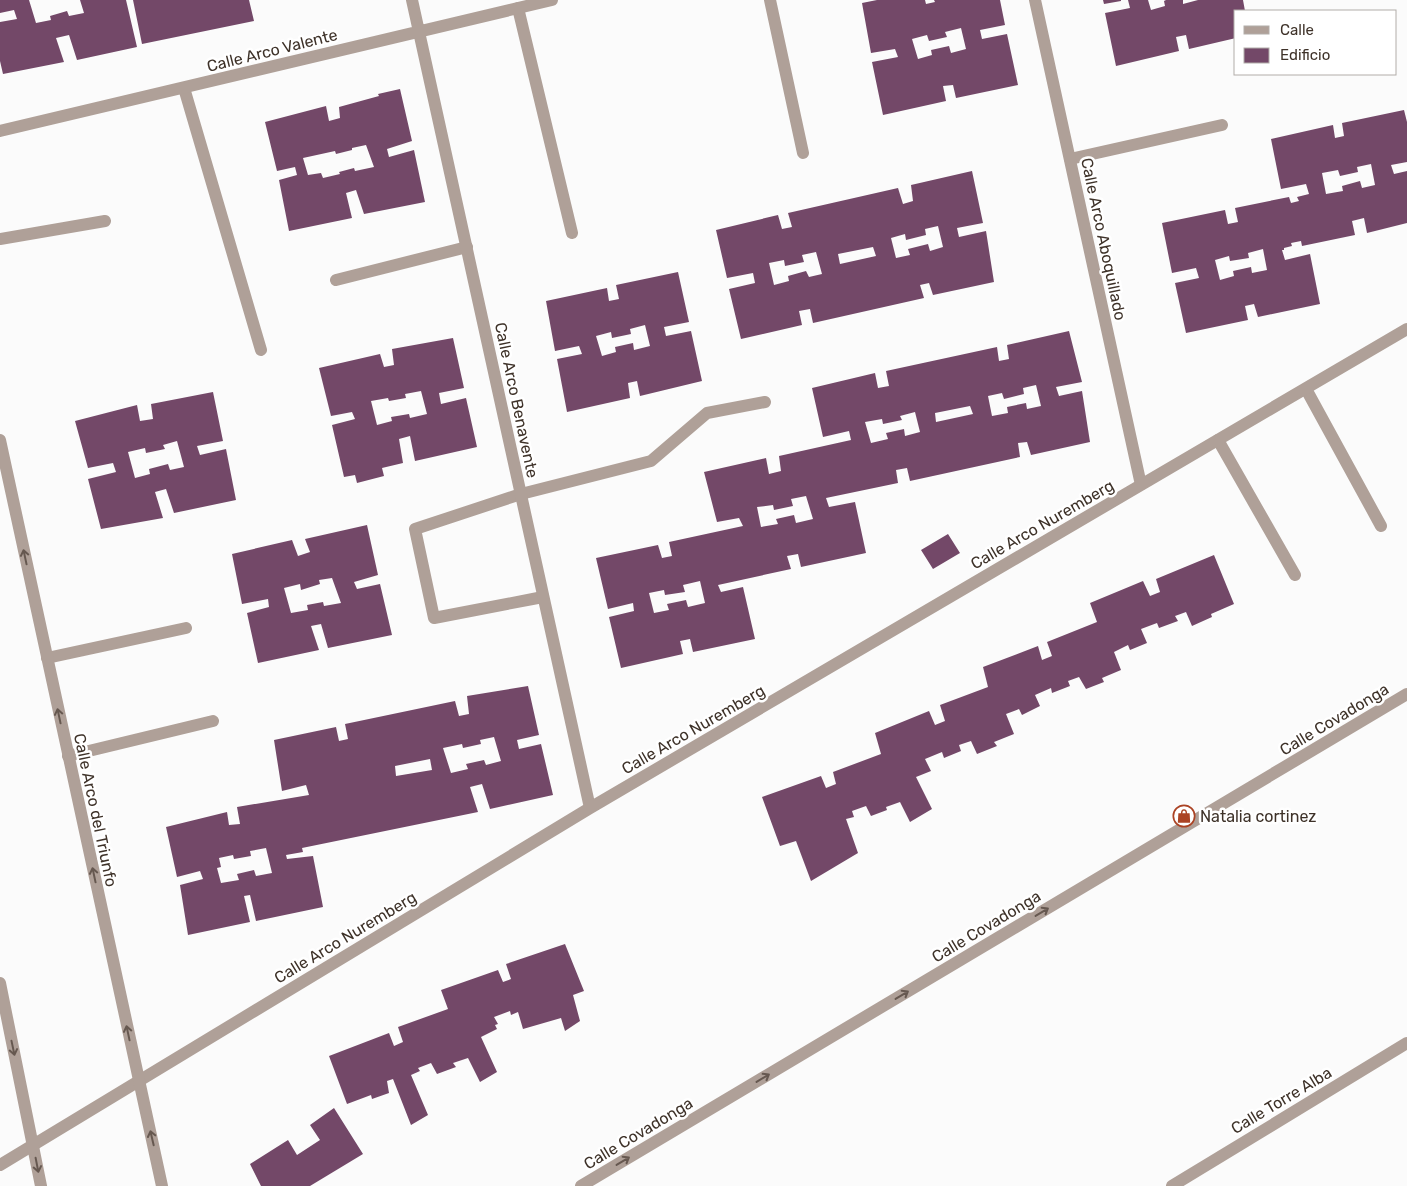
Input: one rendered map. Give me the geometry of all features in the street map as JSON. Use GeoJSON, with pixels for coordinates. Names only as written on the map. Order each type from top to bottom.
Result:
{"type":"FeatureCollection","features":[{"type":"Feature","properties":{"kind":"street","name":"Calle Arco Benavente"},"geometry":{"type":"LineString","coordinates":[[412,0],[590,808]]}},
{"type":"Feature","properties":{"kind":"street","name":"Calle Arco Valente"},"geometry":{"type":"LineString","coordinates":[[0,131],[552,0]]}},
{"type":"Feature","properties":{"kind":"street"},"geometry":{"type":"LineString","coordinates":[[770,0],[803,153]]}},
{"type":"Feature","properties":{"kind":"street","name":"Calle Arco Aboquillado"},"geometry":{"type":"LineString","coordinates":[[1035,0],[1141,485]]}},
{"type":"Feature","properties":{"kind":"street"},"geometry":{"type":"LineString","coordinates":[[518,8],[572,233]]}},
{"type":"Feature","properties":{"kind":"street"},"geometry":{"type":"LineString","coordinates":[[184,88],[261,350]]}},
{"type":"Feature","properties":{"kind":"street"},"geometry":{"type":"LineString","coordinates":[[1070,159],[1222,125]]}},
{"type":"Feature","properties":{"kind":"street"},"geometry":{"type":"LineString","coordinates":[[0,238],[105,221]]}},
{"type":"Feature","properties":{"kind":"street"},"geometry":{"type":"LineString","coordinates":[[336,280],[466,246]]}},
{"type":"Feature","properties":{"kind":"street","name":"Calle Arco Nuremberg"},"geometry":{"type":"LineString","coordinates":[[0,1165],[590,808],[1407,330]]}},
{"type":"Feature","properties":{"kind":"street"},"geometry":{"type":"LineString","coordinates":[[1306,388],[1382,526]]}},
{"type":"Feature","properties":{"kind":"street"},"geometry":{"type":"LineString","coordinates":[[543,597],[434,618],[415,529],[521,494],[651,461],[707,413],[765,402]]}},
{"type":"Feature","properties":{"kind":"street","name":"Calle Arco del Triunfo"},"geometry":{"type":"LineString","coordinates":[[0,440],[162,1186]]}},
{"type":"Feature","properties":{"kind":"street"},"geometry":{"type":"LineString","coordinates":[[1218,440],[1295,575]]}},
{"type":"Feature","properties":{"kind":"street"},"geometry":{"type":"LineString","coordinates":[[47,658],[186,628]]}},
{"type":"Feature","properties":{"kind":"street","name":"Calle Covadonga"},"geometry":{"type":"LineString","coordinates":[[581,1186],[1407,694]]}},
{"type":"Feature","properties":{"kind":"street"},"geometry":{"type":"LineString","coordinates":[[68,756],[213,721]]}},
{"type":"Feature","properties":{"kind":"street"},"geometry":{"type":"LineString","coordinates":[[0,983],[41,1186]]}},
{"type":"Feature","properties":{"kind":"street","name":"Calle Torre Alba"},"geometry":{"type":"LineString","coordinates":[[1172,1186],[1407,1042]]}},
{"type":"Feature","properties":{"kind":"building"},"geometry":{"type":"Polygon","coordinates":[[[0,0],[29,0],[36,23],[51,20],[50,16],[67,11],[69,16],[84,13],[80,0],[126,0],[137,47],[77,60],[69,35],[56,38],[64,62],[3,74],[0,61],[0,22],[17,19],[14,10],[0,13],[0,0]]]}},
{"type":"Feature","properties":{"kind":"building"},"geometry":{"type":"Polygon","coordinates":[[[133,0],[249,0],[254,21],[142,44],[133,0]]]}},
{"type":"Feature","properties":{"kind":"building"},"geometry":{"type":"Polygon","coordinates":[[[877,0],[925,0],[926,4],[935,2],[934,0],[1000,0],[1005,25],[980,30],[982,39],[1007,34],[1018,85],[956,98],[953,85],[943,86],[946,101],[883,115],[872,62],[898,57],[895,49],[871,53],[862,3],[877,0]],[[961,28],[945,32],[947,37],[929,41],[927,35],[912,39],[918,59],[932,55],[931,50],[949,46],[951,53],[966,49],[961,28]]]}},
{"type":"Feature","properties":{"kind":"building"},"geometry":{"type":"Polygon","coordinates":[[[1103,0],[1121,0],[1121,1],[1104,4],[1103,0]]]}},
{"type":"Feature","properties":{"kind":"building"},"geometry":{"type":"Polygon","coordinates":[[[1128,0],[1148,0],[1151,10],[1165,6],[1164,1],[1166,0],[1183,0],[1183,4],[1198,0],[1243,0],[1245,10],[1234,10],[1234,38],[1189,49],[1186,35],[1176,37],[1179,51],[1116,66],[1105,13],[1130,8],[1128,0]]]}},
{"type":"Feature","properties":{"kind":"building"},"geometry":{"type":"Polygon","coordinates":[[[400,89],[412,141],[387,149],[389,157],[414,150],[425,202],[364,214],[356,190],[346,193],[352,218],[289,231],[279,180],[297,175],[295,167],[277,171],[265,122],[326,106],[329,121],[340,118],[339,107],[379,96],[378,94],[400,89]],[[366,145],[336,154],[335,151],[303,158],[308,175],[321,173],[323,178],[354,168],[355,171],[374,167],[366,145]]]}},
{"type":"Feature","properties":{"kind":"building"},"geometry":{"type":"Polygon","coordinates":[[[1404,110],[1407,122],[1407,162],[1391,165],[1394,174],[1407,171],[1407,223],[1367,233],[1364,218],[1352,221],[1355,235],[1302,246],[1301,241],[1291,243],[1292,246],[1282,250],[1285,260],[1310,254],[1320,304],[1258,317],[1254,304],[1245,306],[1248,320],[1186,333],[1175,283],[1199,278],[1196,268],[1172,273],[1162,223],[1225,210],[1228,224],[1238,222],[1235,208],[1289,197],[1291,203],[1299,201],[1297,197],[1309,194],[1306,184],[1281,189],[1271,139],[1333,125],[1335,138],[1344,136],[1342,123],[1404,110]],[[1371,164],[1357,167],[1358,172],[1340,176],[1338,170],[1322,173],[1326,194],[1343,191],[1342,186],[1360,181],[1362,188],[1375,185],[1371,164]],[[1263,249],[1248,253],[1249,258],[1230,261],[1229,256],[1215,260],[1220,280],[1234,276],[1233,271],[1251,267],[1252,273],[1267,270],[1263,249]]]}},
{"type":"Feature","properties":{"kind":"building"},"geometry":{"type":"Polygon","coordinates":[[[972,171],[983,223],[957,228],[959,237],[986,231],[994,282],[933,295],[929,283],[920,285],[924,298],[813,323],[810,309],[799,311],[802,325],[741,339],[729,289],[755,283],[753,273],[727,278],[716,230],[778,215],[782,229],[792,227],[788,213],[898,188],[903,204],[913,201],[911,185],[972,171]],[[938,226],[925,229],[926,235],[906,240],[905,234],[891,238],[896,258],[910,255],[908,249],[928,244],[930,251],[943,247],[938,226]],[[873,247],[838,254],[840,264],[876,256],[873,247]],[[816,252],[802,255],[804,262],[785,266],[784,260],[769,263],[774,285],[789,281],[788,276],[806,271],[809,277],[822,274],[816,252]]]}},
{"type":"Feature","properties":{"kind":"building"},"geometry":{"type":"Polygon","coordinates":[[[678,272],[689,322],[664,327],[666,336],[691,331],[702,381],[640,396],[637,381],[628,383],[630,398],[567,412],[557,359],[582,354],[579,346],[555,351],[546,301],[607,288],[609,301],[619,299],[616,285],[678,272]],[[645,325],[630,329],[631,334],[612,338],[611,332],[596,336],[602,356],[616,352],[615,347],[633,343],[634,350],[650,346],[645,325]]]}},
{"type":"Feature","properties":{"kind":"building"},"geometry":{"type":"Polygon","coordinates":[[[1069,331],[1082,382],[1056,387],[1059,396],[1082,391],[1090,442],[1031,455],[1027,442],[1018,443],[1020,457],[910,481],[907,468],[896,470],[898,483],[826,498],[829,507],[855,502],[866,553],[801,567],[798,554],[787,556],[791,569],[718,585],[721,592],[743,587],[755,639],[693,652],[690,639],[680,641],[683,654],[621,668],[609,617],[634,611],[633,603],[608,609],[596,558],[658,545],[662,558],[672,556],[669,542],[743,526],[739,518],[717,522],[704,472],[766,458],[769,474],[781,471],[779,456],[851,440],[849,431],[823,437],[812,388],[875,373],[878,388],[889,386],[886,371],[997,347],[999,361],[1009,359],[1007,345],[1069,331]],[[1036,385],[1023,388],[1024,394],[1004,399],[1002,393],[988,396],[992,416],[1008,413],[1007,407],[1026,403],[1027,409],[1041,406],[1036,385]],[[970,406],[935,413],[936,422],[973,414],[970,406]],[[915,412],[900,416],[902,420],[883,424],[882,419],[865,422],[871,443],[888,439],[886,433],[904,429],[905,436],[920,432],[915,412]],[[806,496],[791,499],[793,506],[774,510],[773,505],[757,507],[761,527],[778,524],[776,519],[794,515],[796,523],[813,519],[806,496]],[[700,581],[683,585],[685,592],[665,595],[664,590],[649,593],[654,613],[669,610],[667,604],[686,600],[688,607],[705,603],[700,581]]]}},
{"type":"Feature","properties":{"kind":"building"},"geometry":{"type":"Polygon","coordinates":[[[453,338],[464,388],[439,393],[441,404],[466,398],[477,447],[415,461],[410,436],[399,439],[403,463],[382,468],[384,476],[357,483],[355,475],[344,477],[332,425],[355,419],[352,412],[331,416],[319,368],[380,354],[384,367],[394,365],[392,349],[453,338]],[[421,391],[405,394],[406,398],[389,401],[388,398],[371,401],[377,425],[392,421],[391,417],[409,414],[410,418],[427,414],[421,391]]]}},
{"type":"Feature","properties":{"kind":"building"},"geometry":{"type":"Polygon","coordinates":[[[213,392],[223,441],[197,446],[200,455],[226,449],[236,500],[174,513],[166,489],[155,492],[163,518],[101,529],[88,479],[116,472],[113,463],[88,468],[75,421],[137,405],[140,421],[153,419],[151,404],[213,392]],[[177,441],[163,445],[165,449],[146,453],[145,448],[128,452],[135,478],[150,474],[149,469],[168,464],[170,470],[184,467],[177,441]]]}},
{"type":"Feature","properties":{"kind":"building"},"geometry":{"type":"Polygon","coordinates":[[[367,525],[378,575],[354,582],[357,589],[380,584],[392,635],[328,648],[321,624],[311,626],[319,650],[258,663],[247,613],[269,607],[268,599],[242,604],[232,554],[292,540],[298,556],[310,552],[305,539],[367,525]],[[332,578],[319,580],[320,584],[301,590],[300,584],[284,588],[291,613],[308,610],[307,605],[323,602],[324,606],[341,603],[332,578]]]}},
{"type":"Feature","properties":{"kind":"building"},"geometry":{"type":"Polygon","coordinates":[[[948,534],[960,553],[933,569],[921,550],[948,534]]]}},
{"type":"Feature","properties":{"kind":"building"},"geometry":{"type":"Polygon","coordinates":[[[1214,555],[1234,604],[1211,614],[1212,617],[1192,626],[1186,612],[1175,616],[1178,621],[1159,628],[1157,623],[1141,629],[1147,643],[1130,650],[1128,645],[1114,652],[1121,670],[1102,678],[1104,682],[1086,689],[1079,677],[1068,681],[1070,686],[1052,693],[1051,688],[1035,695],[1040,706],[1022,715],[1019,709],[1006,714],[1014,734],[994,742],[997,746],[977,754],[971,741],[959,745],[961,751],[944,758],[942,752],[925,759],[931,771],[916,777],[932,809],[910,822],[900,802],[886,807],[887,810],[871,816],[866,806],[852,811],[854,817],[846,819],[858,853],[811,881],[796,841],[780,846],[762,797],[821,776],[826,788],[836,784],[833,772],[881,754],[875,733],[929,711],[935,725],[945,721],[940,705],[988,687],[983,667],[1038,646],[1042,660],[1052,656],[1047,642],[1097,622],[1090,603],[1143,581],[1150,596],[1160,592],[1156,579],[1214,555]]]}},
{"type":"Feature","properties":{"kind":"building"},"geometry":{"type":"Polygon","coordinates":[[[528,686],[539,735],[517,740],[519,749],[541,744],[553,795],[490,809],[482,784],[470,787],[478,812],[302,848],[303,852],[286,855],[287,859],[313,856],[323,907],[256,921],[250,895],[244,896],[250,922],[188,935],[180,885],[203,879],[200,871],[177,877],[166,827],[227,812],[229,825],[240,824],[237,807],[309,795],[306,785],[282,791],[274,740],[336,727],[339,741],[348,739],[345,724],[455,701],[459,716],[469,714],[467,696],[528,686]],[[494,737],[480,740],[481,744],[463,748],[462,744],[443,748],[451,773],[468,769],[466,764],[484,760],[486,765],[501,761],[494,737]],[[430,759],[395,766],[396,776],[432,770],[430,759]],[[266,848],[250,851],[251,856],[234,859],[233,855],[219,858],[221,867],[217,868],[221,883],[239,880],[237,874],[254,870],[256,876],[272,873],[266,848]]]}},
{"type":"Feature","properties":{"kind":"building"},"geometry":{"type":"Polygon","coordinates":[[[565,944],[584,991],[573,995],[580,1021],[565,1031],[561,1018],[523,1029],[518,1012],[511,1015],[510,1011],[494,1017],[498,1024],[495,1025],[497,1029],[481,1037],[497,1072],[480,1082],[468,1058],[453,1063],[456,1067],[437,1074],[431,1063],[418,1068],[420,1071],[411,1075],[428,1115],[411,1125],[393,1079],[387,1081],[389,1093],[372,1099],[371,1095],[347,1104],[329,1056],[389,1033],[394,1046],[403,1042],[398,1027],[448,1009],[441,990],[498,970],[503,982],[511,979],[506,964],[565,944]]]}},
{"type":"Feature","properties":{"kind":"building"},"geometry":{"type":"Polygon","coordinates":[[[334,1108],[363,1154],[310,1186],[261,1186],[250,1164],[288,1140],[297,1155],[320,1140],[310,1125],[334,1108]]]}},
{"type":"Feature","properties":{"kind":"place","name":"Natalia cortinez"},"geometry":{"type":"Point","coordinates":[1184,816]}}]}
